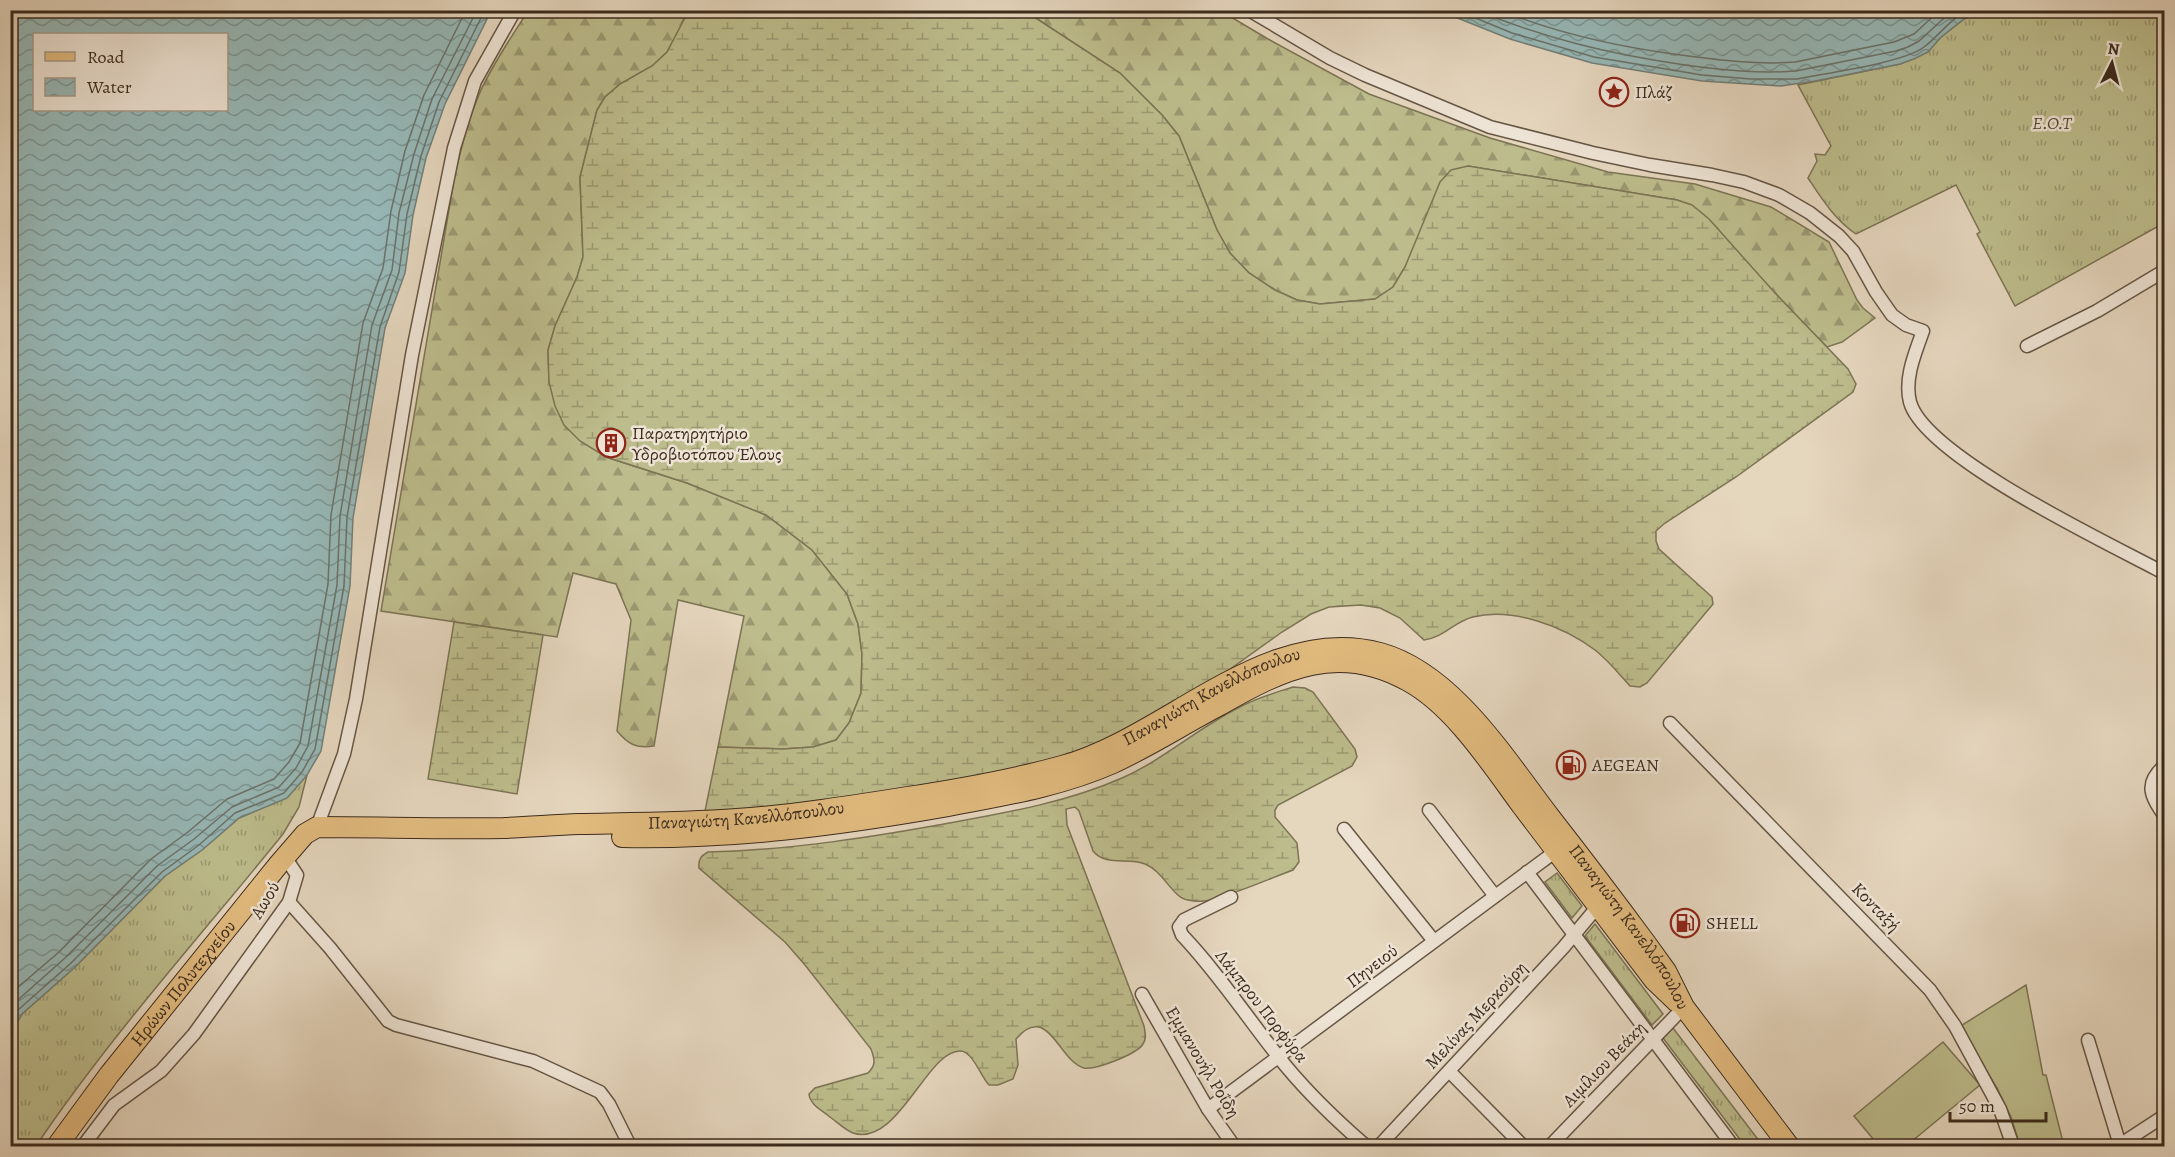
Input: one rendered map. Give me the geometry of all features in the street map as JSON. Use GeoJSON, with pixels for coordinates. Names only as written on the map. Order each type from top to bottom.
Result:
{"type":"FeatureCollection","features":[{"type":"Feature","properties":{"kind":"main road","name":"Παναγιώτη Κανελλόπουλου"},"geometry":{"type":"LineString","coordinates":[[317,827],[506,828],[700,822],[771,816],[863,804],[1007,780],[1063,766],[1106,751],[1212,692],[1282,658],[1301,652],[1325,649],[1367,650],[1412,666],[1440,685],[1464,708],[1645,942],[1666,971],[1684,1007]]}},
{"type":"Feature","properties":{"kind":"main road","name":"Παναγιώτη Κανελλόπουλου"},"geometry":{"type":"LineString","coordinates":[[506,828],[631,837],[762,833],[844,824],[986,799],[1043,787],[1099,769],[1136,752],[1271,677],[1306,665],[1337,661],[1366,665],[1385,670],[1411,682],[1435,699],[1486,758],[1657,984],[1684,1007]]}},
{"type":"Feature","properties":{"kind":"main road","name":"Ηρώων Πολυτεχνείου"},"geometry":{"type":"LineString","coordinates":[[57,1146],[109,1075],[285,857],[305,834],[317,827]]}},
{"type":"Feature","properties":{"kind":"main road"},"geometry":{"type":"LineString","coordinates":[[1684,1007],[1789,1146]]}},
{"type":"Feature","properties":{"kind":"street"},"geometry":{"type":"LineString","coordinates":[[317,827],[344,754],[356,699],[412,355],[454,148],[475,81],[516,10]]}},
{"type":"Feature","properties":{"kind":"street"},"geometry":{"type":"LineString","coordinates":[[1249,10],[1320,52],[1365,75],[1490,127],[1593,153],[1744,182],[1779,195],[1810,213],[1843,240],[1852,251],[1892,315],[1906,325],[1923,331],[1912,365],[1908,390],[1914,411],[1930,431],[1994,481],[2164,573]]}},
{"type":"Feature","properties":{"kind":"street"},"geometry":{"type":"LineString","coordinates":[[2027,346],[2097,311],[2164,271]]}},
{"type":"Feature","properties":{"kind":"street","name":"Κονταξή"},"geometry":{"type":"LineString","coordinates":[[1670,723],[1930,990],[1955,1026],[2000,1109],[2013,1146]]}},
{"type":"Feature","properties":{"kind":"street"},"geometry":{"type":"LineString","coordinates":[[2164,766],[2154,777],[2151,792],[2164,815]]}},
{"type":"Feature","properties":{"kind":"street"},"geometry":{"type":"LineString","coordinates":[[1429,810],[1495,896]]}},
{"type":"Feature","properties":{"kind":"street"},"geometry":{"type":"LineString","coordinates":[[1344,829],[1434,941]]}},
{"type":"Feature","properties":{"kind":"street","name":"Πηνειού"},"geometry":{"type":"LineString","coordinates":[[1208,1109],[1556,851]]}},
{"type":"Feature","properties":{"kind":"street","name":"Αωού"},"geometry":{"type":"LineString","coordinates":[[83,1146],[114,1105],[161,1071],[181,1050],[210,1014],[289,902],[297,875],[285,857]]}},
{"type":"Feature","properties":{"kind":"street"},"geometry":{"type":"LineString","coordinates":[[1527,872],[1733,1146]]}},
{"type":"Feature","properties":{"kind":"street","name":"Λάμπρου Πορφύρα"},"geometry":{"type":"LineString","coordinates":[[1231,897],[1184,920],[1180,923],[1179,931],[1278,1057],[1318,1101],[1366,1146]]}},
{"type":"Feature","properties":{"kind":"street"},"geometry":{"type":"LineString","coordinates":[[289,902],[330,948],[388,1021],[533,1061],[600,1092],[609,1104],[630,1146]]}},
{"type":"Feature","properties":{"kind":"street","name":"Μελίνας Μερκούρη"},"geometry":{"type":"LineString","coordinates":[[1378,1146],[1575,935],[1598,906]]}},
{"type":"Feature","properties":{"kind":"street","name":"Εμμανουήλ Ροΐδη"},"geometry":{"type":"LineString","coordinates":[[1142,994],[1208,1109],[1234,1146]]}},
{"type":"Feature","properties":{"kind":"street","name":"Αιμίλιου Βεάκη"},"geometry":{"type":"LineString","coordinates":[[1550,1146],[1684,1007]]}},
{"type":"Feature","properties":{"kind":"street"},"geometry":{"type":"LineString","coordinates":[[2088,1040],[2119,1146],[2164,1116]]}},
{"type":"Feature","properties":{"kind":"street"},"geometry":{"type":"LineString","coordinates":[[1449,1071],[1523,1146]]}},
{"type":"Feature","properties":{"kind":"green space"},"geometry":{"type":"Polygon","coordinates":[[[689,10],[1025,11],[1120,73],[1162,115],[1179,136],[1217,230],[1230,253],[1249,273],[1275,290],[1297,300],[1320,304],[1375,299],[1393,287],[1405,267],[1440,182],[1451,170],[1468,166],[1677,200],[1692,205],[1709,219],[1775,293],[1848,369],[1856,384],[1853,392],[1736,477],[1656,531],[1659,549],[1712,597],[1713,604],[1647,683],[1640,687],[1630,686],[1604,658],[1582,641],[1553,626],[1537,621],[1504,615],[1473,617],[1431,639],[1424,640],[1400,618],[1380,608],[1361,605],[1329,607],[1311,614],[1282,632],[1219,677],[1099,744],[1033,765],[915,789],[704,816],[718,747],[783,749],[813,747],[836,740],[849,723],[861,693],[862,654],[858,624],[847,594],[812,550],[766,515],[687,483],[606,457],[580,441],[564,425],[555,406],[549,382],[548,350],[555,326],[577,277],[583,257],[580,177],[597,110],[605,97],[620,84],[652,66],[667,52],[689,10]]]}},
{"type":"Feature","properties":{"kind":"green space"},"geometry":{"type":"Polygon","coordinates":[[[528,11],[689,11],[667,52],[652,66],[620,84],[605,97],[597,110],[580,177],[583,257],[577,277],[555,326],[548,350],[549,382],[606,457],[687,483],[766,515],[812,550],[847,594],[858,624],[862,654],[861,693],[849,723],[836,740],[813,747],[783,749],[718,747],[744,616],[678,600],[654,746],[642,747],[629,742],[617,731],[631,620],[616,584],[573,573],[557,637],[381,611],[455,174],[469,121],[481,90],[497,59],[528,11]]]}},
{"type":"Feature","properties":{"kind":"green space"},"geometry":{"type":"Polygon","coordinates":[[[1025,11],[1221,11],[1369,94],[1490,138],[1608,172],[1695,184],[1771,207],[1829,242],[1857,300],[1875,318],[1842,342],[1827,347],[1744,260],[1715,225],[1689,205],[1677,200],[1468,166],[1420,233],[1393,287],[1375,299],[1320,304],[1297,300],[1275,290],[1249,273],[1230,253],[1217,230],[1179,136],[1162,115],[1120,73],[1025,11]]]}},
{"type":"Feature","properties":{"kind":"green space","name":"E.O.T"},"geometry":{"type":"Polygon","coordinates":[[[1979,11],[2164,11],[2164,223],[2015,306],[1977,234],[1980,232],[1956,185],[1856,234],[1835,216],[1808,178],[1817,161],[1815,154],[1825,155],[1831,146],[1798,85],[1900,64],[1928,52],[1940,38],[1964,19],[1979,11]]]}},
{"type":"Feature","properties":{"kind":"green space"},"geometry":{"type":"Polygon","coordinates":[[[454,622],[543,635],[517,794],[428,779],[454,622]]]}},
{"type":"Feature","properties":{"kind":"green space"},"geometry":{"type":"Polygon","coordinates":[[[1293,687],[1305,688],[1313,692],[1355,749],[1357,757],[1352,766],[1278,805],[1275,810],[1275,817],[1297,843],[1299,862],[1293,870],[1210,900],[1186,899],[1179,896],[1155,870],[1145,864],[1104,859],[1098,856],[1093,851],[1079,811],[1075,807],[1066,809],[1067,825],[1144,1026],[1145,1040],[1139,1048],[1125,1057],[1106,1064],[1084,1068],[1067,1056],[1045,1030],[1037,1027],[1027,1029],[1016,1039],[1018,1065],[1013,1079],[998,1085],[989,1085],[965,1052],[949,1054],[937,1065],[898,1113],[884,1126],[869,1134],[850,1132],[814,1104],[809,1094],[815,1088],[868,1073],[874,1062],[871,1049],[785,942],[699,868],[700,860],[704,855],[708,852],[770,849],[863,838],[1040,805],[1122,778],[1152,762],[1238,708],[1293,687]]]}},
{"type":"Feature","properties":{"kind":"green space"},"geometry":{"type":"Polygon","coordinates":[[[307,775],[299,807],[283,834],[94,1065],[36,1146],[11,1146],[10,1033],[22,1014],[74,968],[165,876],[202,850],[239,818],[287,798],[307,775]]]}},
{"type":"Feature","properties":{"kind":"green space"},"geometry":{"type":"Polygon","coordinates":[[[1557,873],[1582,906],[1572,918],[1545,882],[1557,873]]]}},
{"type":"Feature","properties":{"kind":"green space"},"geometry":{"type":"Polygon","coordinates":[[[1595,924],[1663,1014],[1652,1025],[1585,936],[1595,924]]]}},
{"type":"Feature","properties":{"kind":"green space"},"geometry":{"type":"Polygon","coordinates":[[[2026,985],[2043,1075],[2046,1075],[2064,1146],[2020,1146],[2011,1117],[1997,1088],[1959,1027],[2026,985]]]}},
{"type":"Feature","properties":{"kind":"green space"},"geometry":{"type":"Polygon","coordinates":[[[1673,1028],[1763,1146],[1745,1146],[1663,1038],[1673,1028]]]}},
{"type":"Feature","properties":{"kind":"green space"},"geometry":{"type":"Polygon","coordinates":[[[1943,1042],[1980,1085],[1906,1146],[1879,1146],[1854,1116],[1943,1042]]]}},
{"type":"Feature","properties":{"kind":"water"},"geometry":{"type":"Polygon","coordinates":[[[11,10],[491,11],[445,104],[426,158],[413,215],[405,273],[385,328],[353,518],[350,586],[321,751],[307,775],[287,798],[239,818],[202,850],[165,876],[74,968],[22,1014],[11,1033],[11,10]]]}},
{"type":"Feature","properties":{"kind":"water"},"geometry":{"type":"Polygon","coordinates":[[[1440,11],[1979,11],[1964,19],[1940,38],[1928,52],[1914,59],[1900,64],[1781,86],[1702,81],[1592,63],[1510,39],[1440,11]]]}},
{"type":"Feature","properties":{"kind":"railway"},"geometry":{"type":"LineString","coordinates":[[2143,1146],[2164,1134]]}},
{"type":"Feature","properties":{"kind":"place","name":"Πλάζ"},"geometry":{"type":"Point","coordinates":[1614,92]}},
{"type":"Feature","properties":{"kind":"place","name":"Παρατηρητήριο Υδροβιοτόπου Έλους"},"geometry":{"type":"Point","coordinates":[611,443]}},
{"type":"Feature","properties":{"kind":"place","name":"AEGEAN"},"geometry":{"type":"Point","coordinates":[1571,765]}},
{"type":"Feature","properties":{"kind":"place","name":"SHELL"},"geometry":{"type":"Point","coordinates":[1685,923]}}]}
